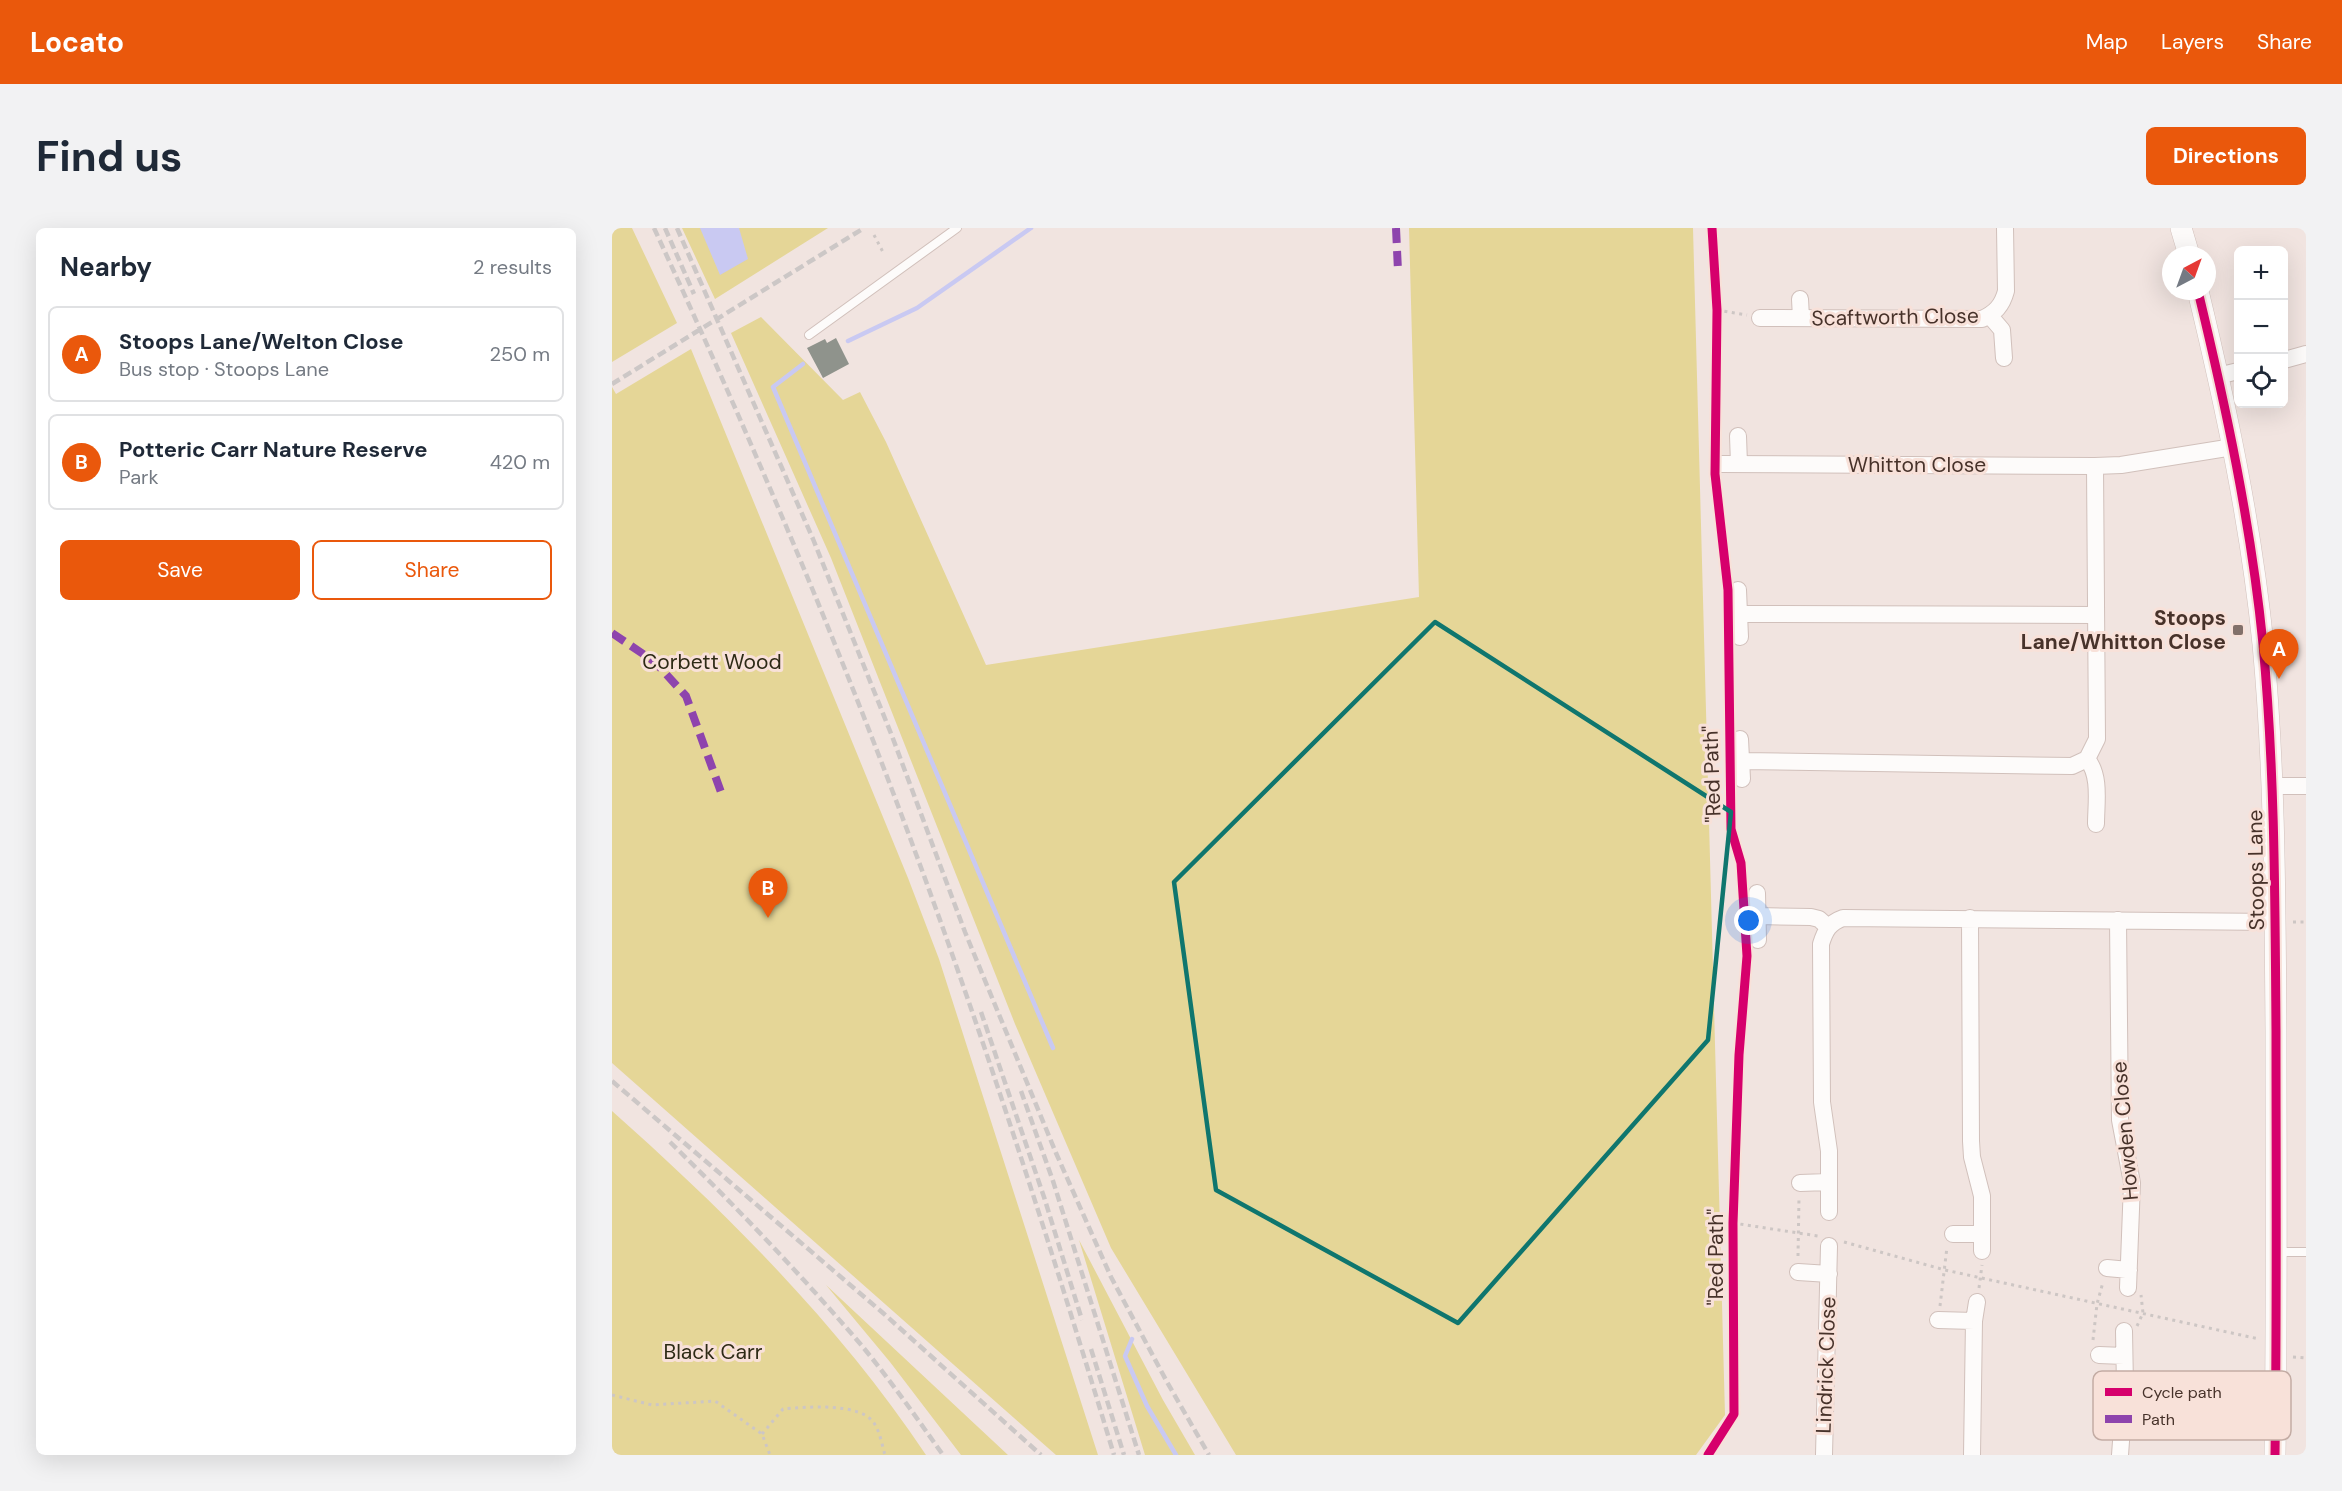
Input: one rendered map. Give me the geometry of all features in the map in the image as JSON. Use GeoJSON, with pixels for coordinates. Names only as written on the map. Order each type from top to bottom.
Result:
{"type":"FeatureCollection","features":[{"type":"Feature","properties":{"kind":"street","name":"Scaftworth Close"},"geometry":{"type":"LineString","coordinates":[[1760,318],[1974,320],[1990,316],[1998,309],[2006,291],[2005,228]]}},
{"type":"Feature","properties":{"kind":"street"},"geometry":{"type":"LineString","coordinates":[[2181,228],[2186,246]]}},
{"type":"Feature","properties":{"kind":"street","name":"Scaftworth Close"},"geometry":{"type":"LineString","coordinates":[[1800,299],[1801,318]]}},
{"type":"Feature","properties":{"kind":"street","name":"Stoops Lane"},"geometry":{"type":"LineString","coordinates":[[2201,300],[2228,373],[2233,447],[2242,494],[2263,644],[2272,786],[2275,922],[2276,1371]]}},
{"type":"Feature","properties":{"kind":"street","name":"Scaftworth Close"},"geometry":{"type":"LineString","coordinates":[[1990,316],[2002,330],[2004,358]]}},
{"type":"Feature","properties":{"kind":"street"},"geometry":{"type":"LineString","coordinates":[[2288,359],[2306,354]]}},
{"type":"Feature","properties":{"kind":"street"},"geometry":{"type":"LineString","coordinates":[[1738,436],[1739,464]]}},
{"type":"Feature","properties":{"kind":"street","name":"Whitton Close"},"geometry":{"type":"LineString","coordinates":[[1720,464],[2095,466],[2121,465],[2233,447]]}},
{"type":"Feature","properties":{"kind":"street"},"geometry":{"type":"LineString","coordinates":[[1741,761],[2072,766],[2087,759],[2097,739],[2095,466]]}},
{"type":"Feature","properties":{"kind":"street"},"geometry":{"type":"LineString","coordinates":[[1738,590],[1740,637]]}},
{"type":"Feature","properties":{"kind":"street"},"geometry":{"type":"LineString","coordinates":[[1740,614],[2096,615]]}},
{"type":"Feature","properties":{"kind":"street"},"geometry":{"type":"LineString","coordinates":[[1740,740],[1742,779]]}},
{"type":"Feature","properties":{"kind":"street"},"geometry":{"type":"LineString","coordinates":[[2087,759],[2096,775],[2096,824]]}},
{"type":"Feature","properties":{"kind":"street"},"geometry":{"type":"LineString","coordinates":[[2272,786],[2306,786]]}},
{"type":"Feature","properties":{"kind":"street"},"geometry":{"type":"LineString","coordinates":[[1757,893],[1758,940]]}},
{"type":"Feature","properties":{"kind":"street"},"geometry":{"type":"LineString","coordinates":[[1758,916],[1811,917],[1828,927]]}},
{"type":"Feature","properties":{"kind":"street"},"geometry":{"type":"LineString","coordinates":[[1829,1212],[1829,1151],[1822,1102],[1821,944],[1828,927],[1843,918],[2275,922]]}},
{"type":"Feature","properties":{"kind":"street"},"geometry":{"type":"LineString","coordinates":[[1970,918],[1971,1140],[1982,1196],[1982,1251]]}},
{"type":"Feature","properties":{"kind":"street","name":"Howden Close"},"geometry":{"type":"LineString","coordinates":[[2118,920],[2120,1120],[2132,1183],[2128,1288]]}},
{"type":"Feature","properties":{"kind":"street"},"geometry":{"type":"LineString","coordinates":[[1800,1183],[1828,1182]]}},
{"type":"Feature","properties":{"kind":"street"},"geometry":{"type":"LineString","coordinates":[[1953,1234],[1982,1234]]}},
{"type":"Feature","properties":{"kind":"street","name":"Lindrick Close"},"geometry":{"type":"LineString","coordinates":[[1824,1455],[1830,1242]]}},
{"type":"Feature","properties":{"kind":"street"},"geometry":{"type":"LineString","coordinates":[[2108,1268],[2129,1270]]}},
{"type":"Feature","properties":{"kind":"street","name":"Lindrick Close"},"geometry":{"type":"LineString","coordinates":[[1798,1272],[1828,1274]]}},
{"type":"Feature","properties":{"kind":"street"},"geometry":{"type":"LineString","coordinates":[[1972,1455],[1974,1321],[1977,1302]]}},
{"type":"Feature","properties":{"kind":"street"},"geometry":{"type":"LineString","coordinates":[[1938,1320],[1974,1321]]}},
{"type":"Feature","properties":{"kind":"street"},"geometry":{"type":"LineString","coordinates":[[2124,1331],[2124,1371]]}},
{"type":"Feature","properties":{"kind":"street"},"geometry":{"type":"LineString","coordinates":[[2099,1355],[2124,1356]]}},
{"type":"Feature","properties":{"kind":"street"},"geometry":{"type":"LineString","coordinates":[[2120,1455],[2121,1440]]}},
{"type":"Feature","properties":{"kind":"street","name":"Stoops Lane"},"geometry":{"type":"LineString","coordinates":[[2275,1440],[2275,1455]]}},
{"type":"Feature","properties":{"kind":"lane"},"geometry":{"type":"LineString","coordinates":[[809,335],[957,228]]}},
{"type":"Feature","properties":{"kind":"lane"},"geometry":{"type":"LineString","coordinates":[[2277,1252],[2306,1252]]}},
{"type":"Feature","properties":{"kind":"path"},"geometry":{"type":"LineString","coordinates":[[874,235],[884,254]]}},
{"type":"Feature","properties":{"kind":"path"},"geometry":{"type":"LineString","coordinates":[[1716,298],[1717,321]]}},
{"type":"Feature","properties":{"kind":"path"},"geometry":{"type":"LineString","coordinates":[[1717,310],[1760,318]]}},
{"type":"Feature","properties":{"kind":"path"},"geometry":{"type":"LineString","coordinates":[[1798,1272],[1800,1183]]}},
{"type":"Feature","properties":{"kind":"path"},"geometry":{"type":"LineString","coordinates":[[1733,1223],[1799,1232],[1830,1242],[1945,1270],[2276,1343]]}},
{"type":"Feature","properties":{"kind":"path"},"geometry":{"type":"LineString","coordinates":[[1938,1320],[1948,1234],[1953,1234]]}},
{"type":"Feature","properties":{"kind":"path"},"geometry":{"type":"LineString","coordinates":[[1977,1302],[1982,1251]]}},
{"type":"Feature","properties":{"kind":"path"},"geometry":{"type":"LineString","coordinates":[[2099,1355],[2092,1353],[2097,1304],[2108,1268]]}},
{"type":"Feature","properties":{"kind":"path"},"geometry":{"type":"LineString","coordinates":[[2124,1331],[2135,1332],[2143,1312],[2140,1292],[2128,1288]]}},
{"type":"Feature","properties":{"kind":"path"},"geometry":{"type":"LineString","coordinates":[[612,1395],[652,1405],[715,1401],[762,1434],[770,1455]]}},
{"type":"Feature","properties":{"kind":"path"},"geometry":{"type":"LineString","coordinates":[[762,1434],[783,1409],[818,1407],[856,1411],[874,1422],[885,1455]]}},
{"type":"Feature","properties":{"kind":"highlighted area"},"geometry":{"type":"Polygon","coordinates":[[[1435,622],[1731,812],[1708,1040],[1458,1323],[1216,1190],[1174,882],[1435,622]]]}},
{"type":"Feature","properties":{"kind":"green space"},"geometry":{"type":"Polygon","coordinates":[[[612,228],[632,228],[677,323],[612,362],[612,228]]]}},
{"type":"Feature","properties":{"kind":"green space"},"geometry":{"type":"Polygon","coordinates":[[[682,228],[828,228],[715,299],[682,228]]]}},
{"type":"Feature","properties":{"kind":"green space"},"geometry":{"type":"Polygon","coordinates":[[[1409,228],[1693,228],[1725,1415],[1696,1455],[1236,1455],[1111,1248],[1015,1024],[831,558],[731,333],[761,317],[843,400],[860,392],[886,442],[986,665],[1419,597],[1409,228]]]}},
{"type":"Feature","properties":{"kind":"green space","name":"Corbett Wood"},"geometry":{"type":"Polygon","coordinates":[[[691,349],[939,959],[1098,1455],[1056,1455],[612,1063],[612,387],[616,394],[691,349]]]}},
{"type":"Feature","properties":{"kind":"green space","name":"Black Carr"},"geometry":{"type":"Polygon","coordinates":[[[612,1111],[698,1190],[780,1273],[857,1361],[893,1407],[926,1455],[612,1455],[612,1111]]]}},
{"type":"Feature","properties":{"kind":"green space"},"geometry":{"type":"Polygon","coordinates":[[[1079,1240],[1163,1400],[1195,1455],[1145,1455],[1079,1240]]]}},
{"type":"Feature","properties":{"kind":"green space"},"geometry":{"type":"Polygon","coordinates":[[[826,1285],[1008,1455],[961,1455],[890,1362],[826,1285]]]}},
{"type":"Feature","properties":{"kind":"water"},"geometry":{"type":"Polygon","coordinates":[[[700,228],[739,228],[748,259],[720,275],[700,228]]]}},
{"type":"Feature","properties":{"kind":"building"},"geometry":{"type":"Polygon","coordinates":[[[836,338],[849,364],[823,378],[807,348],[825,339],[827,343],[836,338]]]}},
{"type":"Feature","properties":{"kind":"waterway"},"geometry":{"type":"LineString","coordinates":[[848,341],[917,308],[1031,228]]}},
{"type":"Feature","properties":{"kind":"waterway"},"geometry":{"type":"LineString","coordinates":[[803,364],[773,387],[1053,1048]]}},
{"type":"Feature","properties":{"kind":"waterway"},"geometry":{"type":"LineString","coordinates":[[1132,1339],[1125,1356],[1147,1406],[1176,1455]]}},
{"type":"Feature","properties":{"kind":"railway"},"geometry":{"type":"LineString","coordinates":[[654,228],[724,383],[824,617],[916,854],[1019,1153],[1114,1455]]}},
{"type":"Feature","properties":{"kind":"railway"},"geometry":{"type":"LineString","coordinates":[[665,228],[694,294]]}},
{"type":"Feature","properties":{"kind":"railway"},"geometry":{"type":"LineString","coordinates":[[677,228],[813,539],[892,736],[965,932],[1056,1153],[1111,1277],[1209,1455]]}},
{"type":"Feature","properties":{"kind":"railway"},"geometry":{"type":"LineString","coordinates":[[612,384],[864,228]]}},
{"type":"Feature","properties":{"kind":"railway"},"geometry":{"type":"LineString","coordinates":[[981,1012],[1044,1197],[1082,1320]]}},
{"type":"Feature","properties":{"kind":"railway"},"geometry":{"type":"LineString","coordinates":[[612,1081],[883,1313],[1041,1455]]}},
{"type":"Feature","properties":{"kind":"railway"},"geometry":{"type":"LineString","coordinates":[[1021,1091],[1053,1181],[1139,1455]]}},
{"type":"Feature","properties":{"kind":"railway"},"geometry":{"type":"LineString","coordinates":[[670,1142],[780,1254],[857,1340],[943,1455]]}},
{"type":"Feature","properties":{"kind":"railway"},"geometry":{"type":"LineString","coordinates":[[1091,1349],[1124,1455]]}},
{"type":"Feature","properties":{"kind":"marked path"},"geometry":{"type":"LineString","coordinates":[[1396,228],[1398,271]]}},
{"type":"Feature","properties":{"kind":"marked path"},"geometry":{"type":"LineString","coordinates":[[612,633],[655,662],[686,696],[721,792]]}},
{"type":"Feature","properties":{"kind":"cycle path","name":"\"Red Path\""},"geometry":{"type":"LineString","coordinates":[[1708,1455],[1734,1414],[1733,1223],[1739,1055],[1747,956],[1741,863],[1731,829],[1728,590],[1715,474],[1717,310],[1712,228]]}},
{"type":"Feature","properties":{"kind":"cycle path"},"geometry":{"type":"LineString","coordinates":[[2200,300],[2245,510],[2258,599],[2267,692],[2274,837],[2275,1371]]}},
{"type":"Feature","properties":{"kind":"cycle path"},"geometry":{"type":"LineString","coordinates":[[2275,1440],[2275,1455]]}},
{"type":"Feature","properties":{"kind":"place","name":"Stoops Lane/Whitton Close"},"geometry":{"type":"Point","coordinates":[2238,630]}},
{"type":"Feature","properties":{"kind":"place","name":"Stoops Lane/Welton Close"},"geometry":{"type":"Point","coordinates":[2279,679]}},
{"type":"Feature","properties":{"kind":"place","name":"Potteric Carr Nature Reserve"},"geometry":{"type":"Point","coordinates":[768,918]}}]}
